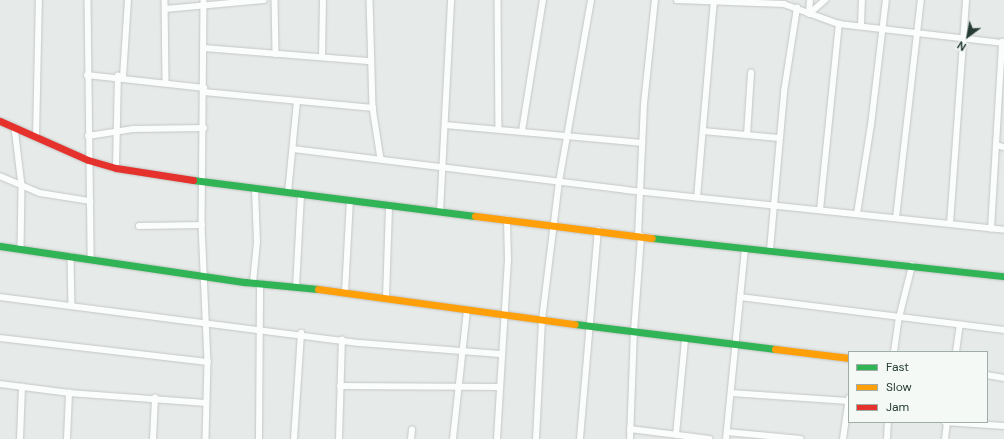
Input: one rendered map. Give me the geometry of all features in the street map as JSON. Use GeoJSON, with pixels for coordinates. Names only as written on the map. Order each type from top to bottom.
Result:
{"type":"FeatureCollection","features":[{"type":"Feature","properties":{"kind":"street"},"geometry":{"type":"LineString","coordinates":[[36,138],[40,0]]}},
{"type":"Feature","properties":{"kind":"street"},"geometry":{"type":"LineString","coordinates":[[88,0],[88,160],[92,258]]}},
{"type":"Feature","properties":{"kind":"street"},"geometry":{"type":"LineString","coordinates":[[116,168],[120,77],[128,0]]}},
{"type":"Feature","properties":{"kind":"street"},"geometry":{"type":"LineString","coordinates":[[165,0],[166,83]]}},
{"type":"Feature","properties":{"kind":"street"},"geometry":{"type":"LineString","coordinates":[[204,0],[204,182],[202,225],[208,362],[206,439]]}},
{"type":"Feature","properties":{"kind":"street"},"geometry":{"type":"LineString","coordinates":[[165,9],[204,7],[223,2],[264,0]]}},
{"type":"Feature","properties":{"kind":"street"},"geometry":{"type":"LineString","coordinates":[[275,0],[276,54]]}},
{"type":"Feature","properties":{"kind":"street"},"geometry":{"type":"LineString","coordinates":[[322,57],[323,0]]}},
{"type":"Feature","properties":{"kind":"street"},"geometry":{"type":"LineString","coordinates":[[370,0],[370,61],[373,108],[381,159]]}},
{"type":"Feature","properties":{"kind":"street"},"geometry":{"type":"LineString","coordinates":[[440,212],[451,0]]}},
{"type":"Feature","properties":{"kind":"street"},"geometry":{"type":"LineString","coordinates":[[498,0],[500,130]]}},
{"type":"Feature","properties":{"kind":"street"},"geometry":{"type":"LineString","coordinates":[[522,131],[544,0]]}},
{"type":"Feature","properties":{"kind":"street"},"geometry":{"type":"LineString","coordinates":[[536,439],[542,320],[559,182],[592,0]]}},
{"type":"Feature","properties":{"kind":"street"},"geometry":{"type":"LineString","coordinates":[[630,439],[642,143],[655,0]]}},
{"type":"Feature","properties":{"kind":"street"},"geometry":{"type":"LineString","coordinates":[[677,0],[784,4],[839,24],[1003,42],[991,229]]}},
{"type":"Feature","properties":{"kind":"street"},"geometry":{"type":"LineString","coordinates":[[809,14],[810,0]]}},
{"type":"Feature","properties":{"kind":"street"},"geometry":{"type":"LineString","coordinates":[[809,14],[825,0]]}},
{"type":"Feature","properties":{"kind":"street"},"geometry":{"type":"LineString","coordinates":[[860,26],[862,0]]}},
{"type":"Feature","properties":{"kind":"street"},"geometry":{"type":"LineString","coordinates":[[856,214],[872,125],[886,0]]}},
{"type":"Feature","properties":{"kind":"street"},"geometry":{"type":"LineString","coordinates":[[896,218],[910,112],[916,33],[921,0]]}},
{"type":"Feature","properties":{"kind":"street"},"geometry":{"type":"LineString","coordinates":[[950,224],[961,38],[966,0]]}},
{"type":"Feature","properties":{"kind":"street"},"geometry":{"type":"LineString","coordinates":[[697,198],[714,2]]}},
{"type":"Feature","properties":{"kind":"street"},"geometry":{"type":"LineString","coordinates":[[770,250],[779,138],[797,8]]}},
{"type":"Feature","properties":{"kind":"street"},"geometry":{"type":"LineString","coordinates":[[820,210],[839,24]]}},
{"type":"Feature","properties":{"kind":"street"},"geometry":{"type":"LineString","coordinates":[[204,48],[370,61]]}},
{"type":"Feature","properties":{"kind":"street"},"geometry":{"type":"LineString","coordinates":[[747,135],[751,73]]}},
{"type":"Feature","properties":{"kind":"street"},"geometry":{"type":"LineString","coordinates":[[87,75],[120,77],[204,90],[373,108]]}},
{"type":"Feature","properties":{"kind":"street"},"geometry":{"type":"LineString","coordinates":[[288,193],[294,148],[297,101]]}},
{"type":"Feature","properties":{"kind":"street"},"geometry":{"type":"LineString","coordinates":[[0,121],[88,160],[116,168],[204,182],[745,249],[770,250],[1004,276]]}},
{"type":"Feature","properties":{"kind":"street"},"geometry":{"type":"LineString","coordinates":[[445,125],[642,143]]}},
{"type":"Feature","properties":{"kind":"street"},"geometry":{"type":"LineString","coordinates":[[16,128],[22,186],[21,249]]}},
{"type":"Feature","properties":{"kind":"street"},"geometry":{"type":"LineString","coordinates":[[88,136],[117,131],[204,128]]}},
{"type":"Feature","properties":{"kind":"street"},"geometry":{"type":"LineString","coordinates":[[703,131],[779,138]]}},
{"type":"Feature","properties":{"kind":"street"},"geometry":{"type":"LineString","coordinates":[[996,145],[1004,147]]}},
{"type":"Feature","properties":{"kind":"street"},"geometry":{"type":"LineString","coordinates":[[294,148],[640,192],[1004,230]]}},
{"type":"Feature","properties":{"kind":"street"},"geometry":{"type":"LineString","coordinates":[[0,176],[22,186],[64,199],[90,201]]}},
{"type":"Feature","properties":{"kind":"street"},"geometry":{"type":"LineString","coordinates":[[255,189],[257,242],[256,283],[261,329],[259,439]]}},
{"type":"Feature","properties":{"kind":"street"},"geometry":{"type":"LineString","coordinates":[[296,287],[301,195]]}},
{"type":"Feature","properties":{"kind":"street"},"geometry":{"type":"LineString","coordinates":[[345,292],[350,201]]}},
{"type":"Feature","properties":{"kind":"street"},"geometry":{"type":"LineString","coordinates":[[386,298],[389,206]]}},
{"type":"Feature","properties":{"kind":"street"},"geometry":{"type":"LineString","coordinates":[[497,439],[500,354],[508,261],[507,220]]}},
{"type":"Feature","properties":{"kind":"street"},"geometry":{"type":"LineString","coordinates":[[139,226],[202,225]]}},
{"type":"Feature","properties":{"kind":"street"},"geometry":{"type":"LineString","coordinates":[[580,439],[588,326],[598,231]]}},
{"type":"Feature","properties":{"kind":"street"},"geometry":{"type":"LineString","coordinates":[[0,246],[92,258],[256,283],[345,292],[735,346],[848,358]]}},
{"type":"Feature","properties":{"kind":"street"},"geometry":{"type":"LineString","coordinates":[[726,439],[745,249]]}},
{"type":"Feature","properties":{"kind":"street"},"geometry":{"type":"LineString","coordinates":[[71,256],[72,306]]}},
{"type":"Feature","properties":{"kind":"street"},"geometry":{"type":"LineString","coordinates":[[894,351],[899,318],[912,266]]}},
{"type":"Feature","properties":{"kind":"street"},"geometry":{"type":"LineString","coordinates":[[0,297],[206,324],[301,333],[342,340],[500,354]]}},
{"type":"Feature","properties":{"kind":"street"},"geometry":{"type":"LineString","coordinates":[[740,297],[1004,330]]}},
{"type":"Feature","properties":{"kind":"street"},"geometry":{"type":"LineString","coordinates":[[453,439],[461,351],[467,310]]}},
{"type":"Feature","properties":{"kind":"street"},"geometry":{"type":"LineString","coordinates":[[956,351],[960,325]]}},
{"type":"Feature","properties":{"kind":"street"},"geometry":{"type":"LineString","coordinates":[[294,439],[301,333]]}},
{"type":"Feature","properties":{"kind":"street"},"geometry":{"type":"LineString","coordinates":[[0,338],[208,362]]}},
{"type":"Feature","properties":{"kind":"street"},"geometry":{"type":"LineString","coordinates":[[676,435],[685,339]]}},
{"type":"Feature","properties":{"kind":"street"},"geometry":{"type":"LineString","coordinates":[[338,439],[342,340]]}},
{"type":"Feature","properties":{"kind":"street"},"geometry":{"type":"LineString","coordinates":[[988,375],[1004,378]]}},
{"type":"Feature","properties":{"kind":"street"},"geometry":{"type":"LineString","coordinates":[[0,384],[69,393],[155,398],[206,403]]}},
{"type":"Feature","properties":{"kind":"street"},"geometry":{"type":"LineString","coordinates":[[340,386],[499,388]]}},
{"type":"Feature","properties":{"kind":"street"},"geometry":{"type":"LineString","coordinates":[[20,439],[22,387]]}},
{"type":"Feature","properties":{"kind":"street"},"geometry":{"type":"LineString","coordinates":[[67,439],[69,393]]}},
{"type":"Feature","properties":{"kind":"street"},"geometry":{"type":"LineString","coordinates":[[731,393],[848,399],[844,439]]}},
{"type":"Feature","properties":{"kind":"street"},"geometry":{"type":"LineString","coordinates":[[153,439],[155,398]]}},
{"type":"Feature","properties":{"kind":"street"},"geometry":{"type":"LineString","coordinates":[[887,439],[888,423]]}},
{"type":"Feature","properties":{"kind":"street"},"geometry":{"type":"LineString","coordinates":[[945,439],[947,423]]}},
{"type":"Feature","properties":{"kind":"street"},"geometry":{"type":"LineString","coordinates":[[961,423],[1004,426]]}},
{"type":"Feature","properties":{"kind":"street"},"geometry":{"type":"LineString","coordinates":[[630,429],[709,439]]}},
{"type":"Feature","properties":{"kind":"street"},"geometry":{"type":"LineString","coordinates":[[411,439],[412,430]]}},
{"type":"Feature","properties":{"kind":"street"},"geometry":{"type":"LineString","coordinates":[[727,432],[801,439]]}},
{"type":"Feature","properties":{"kind":"traffic: fast"},"geometry":{"type":"LineString","coordinates":[[193,180],[475,216]]}},
{"type":"Feature","properties":{"kind":"traffic: fast"},"geometry":{"type":"LineString","coordinates":[[652,238],[1004,276]]}},
{"type":"Feature","properties":{"kind":"traffic: fast"},"geometry":{"type":"LineString","coordinates":[[0,246],[245,282],[318,289]]}},
{"type":"Feature","properties":{"kind":"traffic: fast"},"geometry":{"type":"LineString","coordinates":[[575,324],[775,349]]}},
{"type":"Feature","properties":{"kind":"traffic: slow"},"geometry":{"type":"LineString","coordinates":[[475,216],[652,238]]}},
{"type":"Feature","properties":{"kind":"traffic: slow"},"geometry":{"type":"LineString","coordinates":[[318,289],[575,324]]}},
{"type":"Feature","properties":{"kind":"traffic: slow"},"geometry":{"type":"LineString","coordinates":[[775,349],[848,358]]}},
{"type":"Feature","properties":{"kind":"traffic: jam"},"geometry":{"type":"LineString","coordinates":[[0,121],[88,160],[116,168],[193,180]]}}]}
